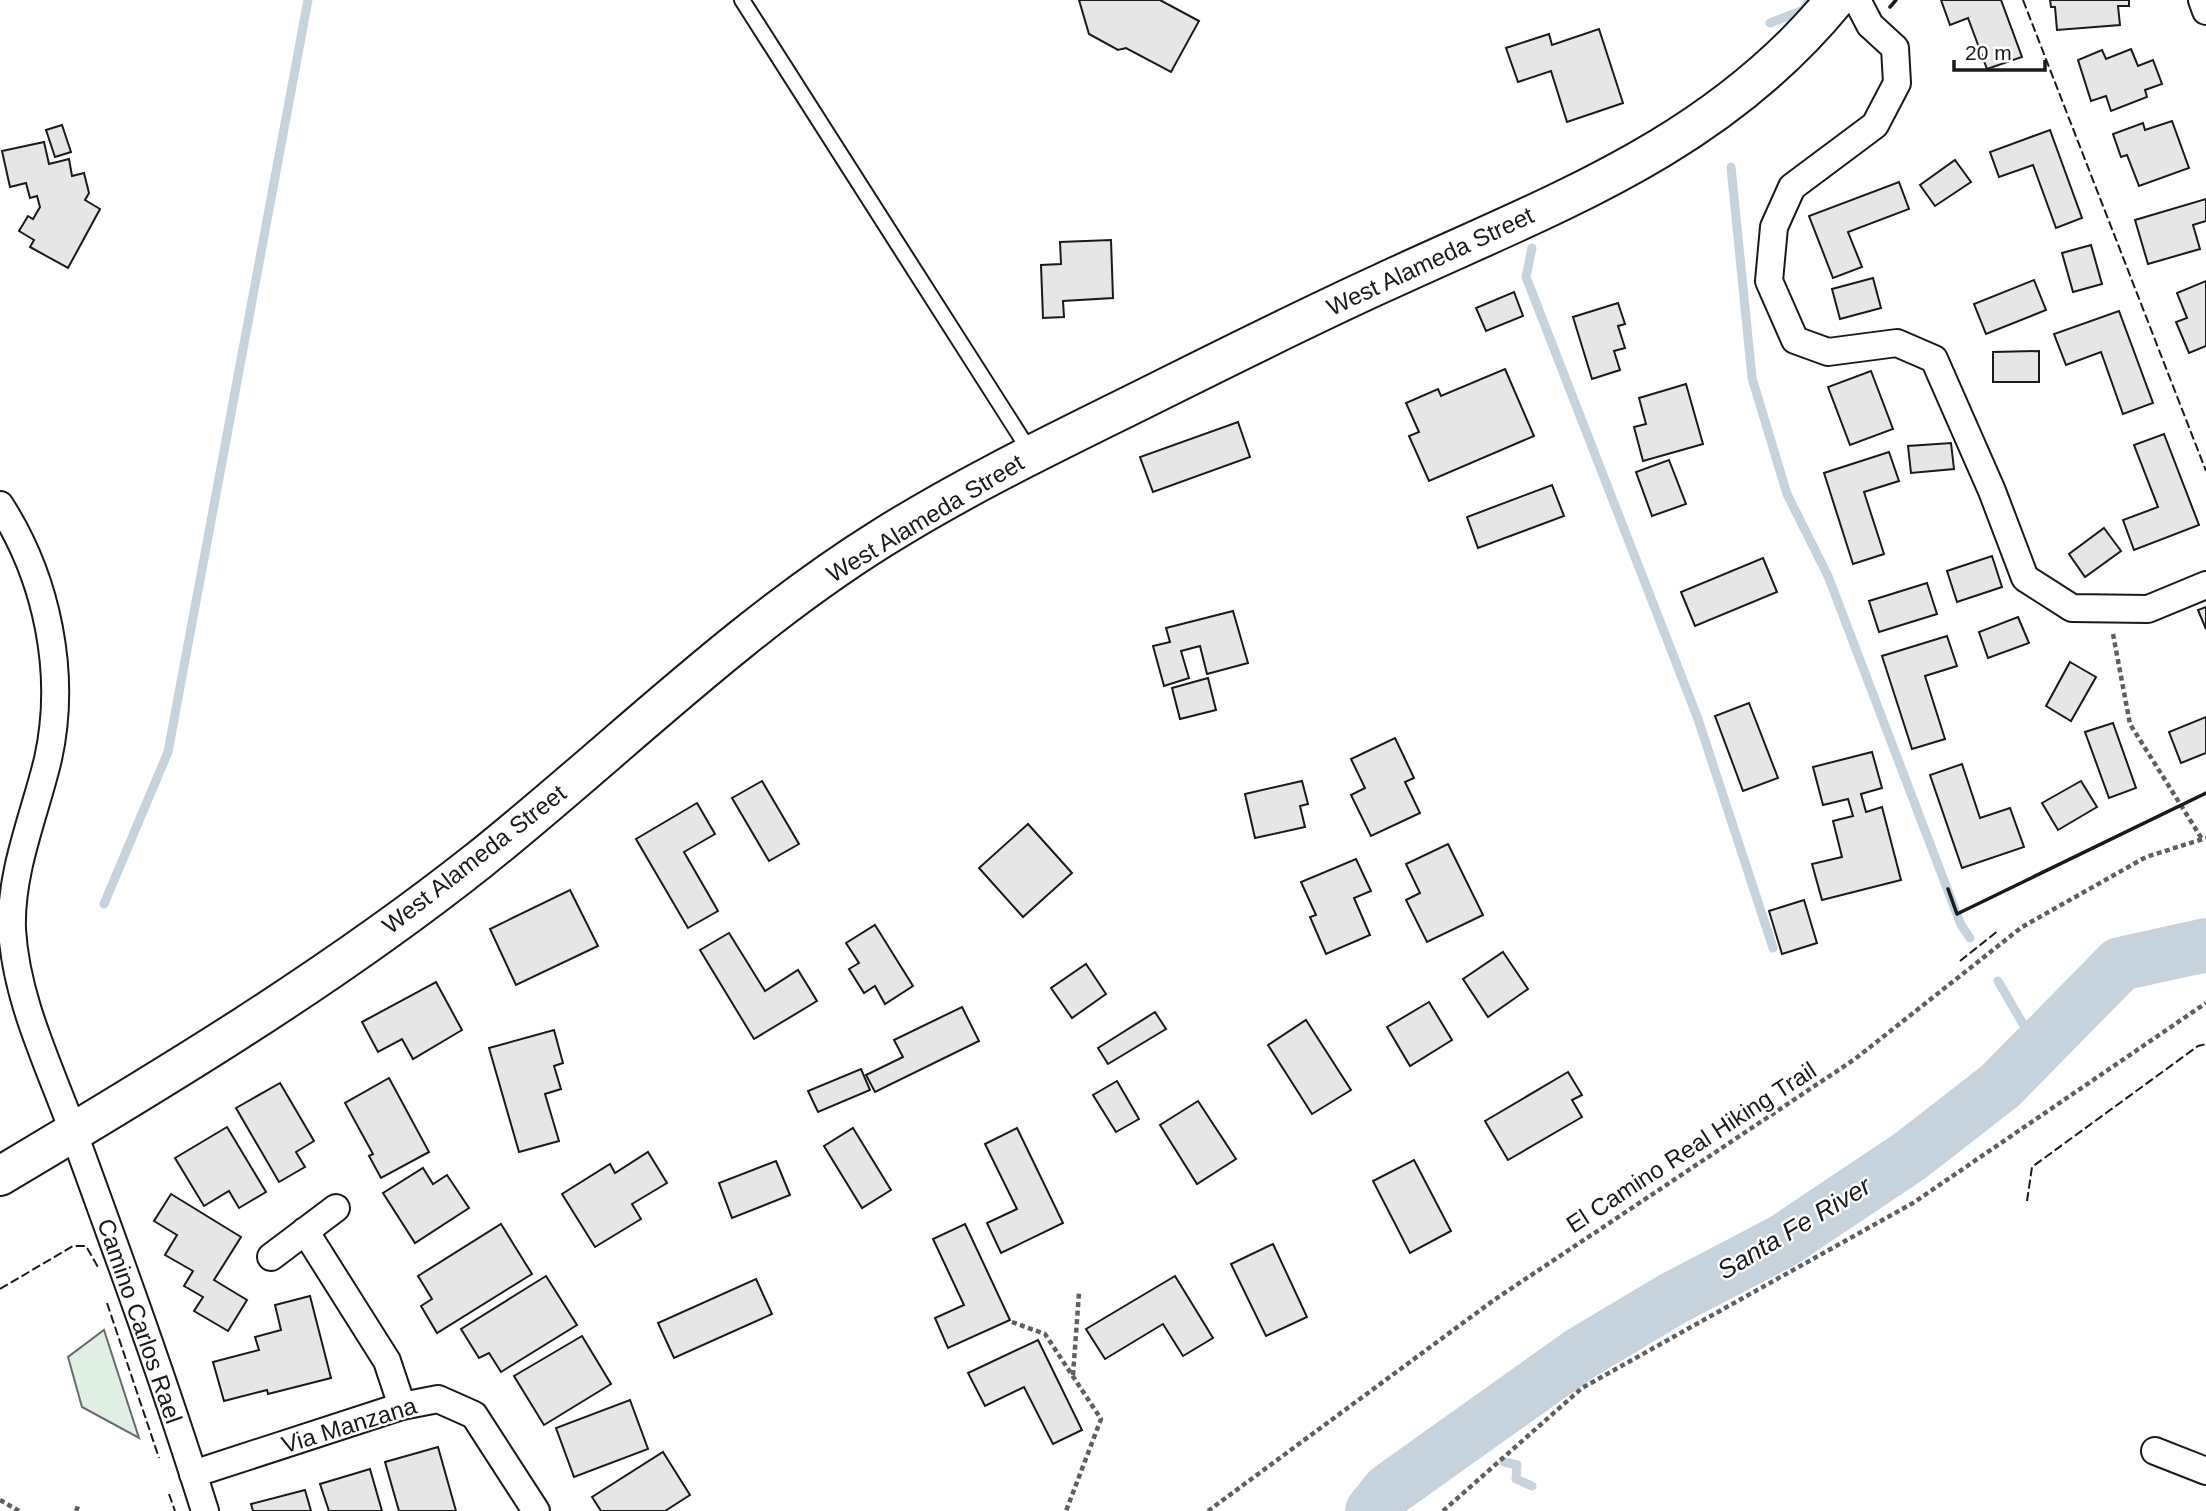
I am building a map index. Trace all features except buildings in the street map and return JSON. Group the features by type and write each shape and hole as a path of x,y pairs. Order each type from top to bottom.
{"street":[{"name":"West Alameda Street","path":"0,1176 315,978 429,898 585,773 736,644 822,578 912,520 1032,454 1276,334 1589,188 1665,149 1744,90 1793,46 1835,0"},
{"path":"1857,0 1870,25 1895,48 1897,83 1875,125 1792,187 1774,227 1769,281 1794,340 1828,352 1897,343 1934,359 1992,491 2025,578 2072,608 2148,609 2206,586"},
{"path":"2202,0 2206,11"},
{"name":"Camino Carlos Rael","path":"0,505 24,548 37,585 49,622 54,666 53,723 48,758 20,858 12,926 16,968 27,1008 74,1131 205,1511"},
{"path":"271,1257 336,1208"},
{"path":"305,1231 387,1361 402,1406"},
{"name":"Via Manzana","path":"194,1474 402,1406 438,1399 474,1415 536,1511"},
{"path":"2155,1451 2206,1471"}],"lane":[{"path":"742,0 1032,454"}],"path":[{"path":"2110,623 2130,724 2204,838"},
{"name":"El Camino Real Hiking Trail","path":"1208,1511 1494,1300 1855,1059 2022,927 2146,857 2204,838"},
{"path":"1443,1511 1582,1388 1913,1203 2206,1003"},
{"path":"1073,1376 1079,1293"},
{"path":"1012,1322 1045,1334 1101,1419 1066,1511"},
{"path":"0,1500 19,1511"},
{"path":"76,1511 79,1504"}],"green space":[{"path":"104,1330 139,1438 82,1407 68,1357"}],"waterway":[{"path":"104,904 168,752 308,0"},
{"path":"1770,23 1804,10 1809,0"},
{"path":"1731,167 1752,378 1787,494 1828,576 1961,925 1970,938"},
{"path":"1532,248 1526,277 1698,719 1773,948"},
{"name":"Santa Fe River","path":"1372,1511 1389,1490 1580,1354 1672,1299 1783,1241 1910,1156 2000,1086 2120,964 2206,945"},
{"path":"1998,981 2037,1048"},
{"path":"1504,1462 1517,1465 1516,1479 1532,1486"}],"fence":[{"path":"2023,0 2206,471"},
{"path":"1960,961 1999,930"},
{"path":"2027,1201 2032,1167 2198,1046 2206,1044"},
{"path":"0,1289 73,1246 86,1246 99,1269"},
{"path":"107,1303 159,1458"},
{"path":"169,1494 175,1511"}],"wall":[{"path":"1890,7 1896,0"},
{"path":"1948,889 1957,914 2206,793"}]}
